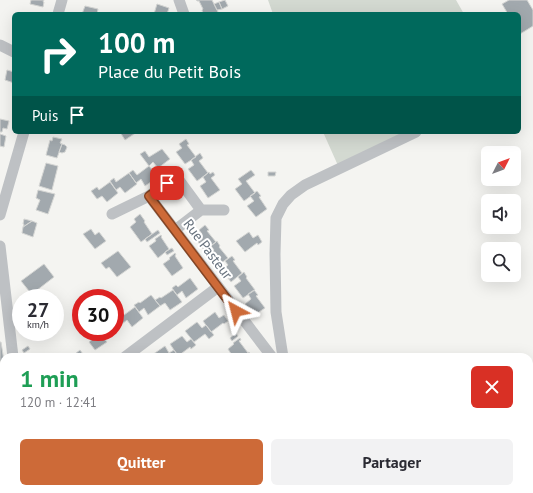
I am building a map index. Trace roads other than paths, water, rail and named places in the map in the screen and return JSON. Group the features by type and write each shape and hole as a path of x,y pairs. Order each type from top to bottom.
{"street":[{"path":"59,12 62,0"},
{"path":"178,0 183,12"},
{"path":"0,45 12,51"},
{"path":"0,215 23,134"},
{"path":"282,353 276,312 275,254 276,218 283,204 291,195 305,185 412,134"},
{"path":"112,214 149,196 176,176 201,210"},
{"name":"Rue Pasteur","path":"149,196 269,353"},
{"path":"175,230 201,210 224,210"},
{"path":"0,246 13,353"},
{"path":"130,353 218,287"}]}
